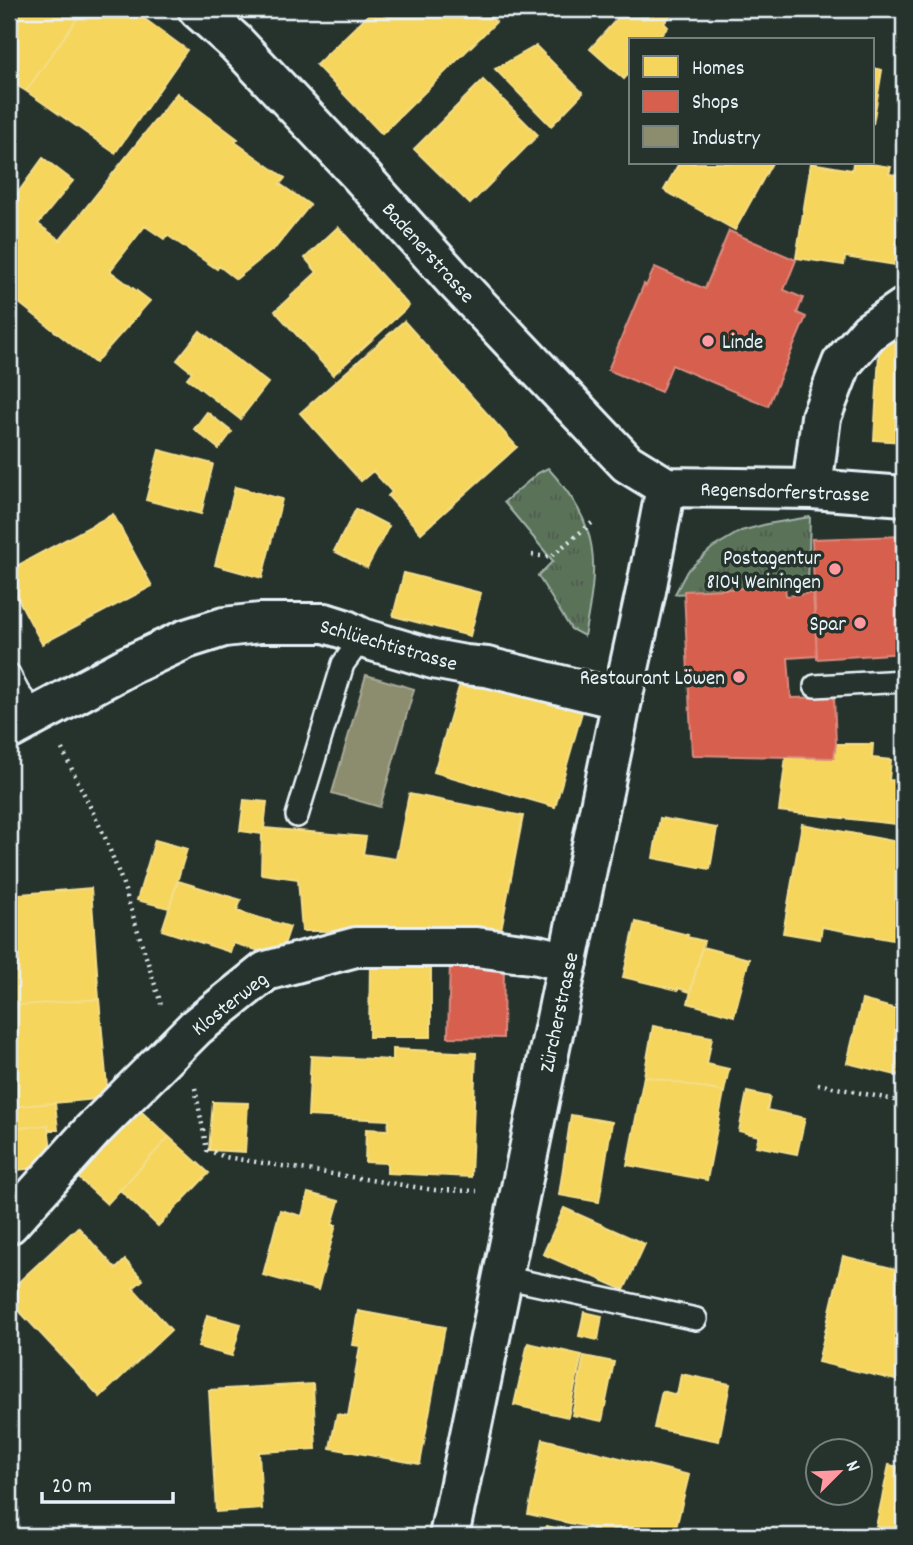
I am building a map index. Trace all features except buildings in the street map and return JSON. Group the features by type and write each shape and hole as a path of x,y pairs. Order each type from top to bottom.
{"street":[{"name":"Badenerstrasse","path":"198,9 244,51 627,463 666,487"},
{"path":"812,489 821,417 842,363 869,332 904,308"},
{"name":"Regensdorferstrasse","path":"666,487 812,489 904,496"},
{"name":"Zürcherstrasse","path":"449,1536 666,487"},
{"name":"Schlüechtistrasse","path":"22,722 186,639 224,628 260,623 325,623 362,638 433,659 487,667 622,700"},
{"name":"Klosterweg","path":"9,1224 93,1130 196,1027 266,971 356,947 476,947 568,962"}],"lane":[{"path":"297,816 343,664 362,638"},
{"path":"9,674 18,692 22,722"},
{"path":"816,686 904,681"},
{"path":"503,1278 696,1319"}],"path":[{"path":"532,555 551,557 593,522"},
{"path":"22,722 60,744 104,835 122,881 175,1048 189,1061 206,1150 226,1157 434,1190 478,1191"},
{"path":"818,1084 904,1102"}],"green space":[{"path":"548,468 578,509 592,546 592,587 584,636 571,629 538,576 553,561 504,502 538,473"},
{"path":"810,517 808,586 675,594 687,571 712,548 741,531"}],"place":[{"name":"Linde","path":"708,341"},
{"name":"Postagentur 8104 Weiningen","path":"835,569"},
{"name":"Spar","path":"860,623"},
{"name":"Restaurant Löwen","path":"739,677"}]}
